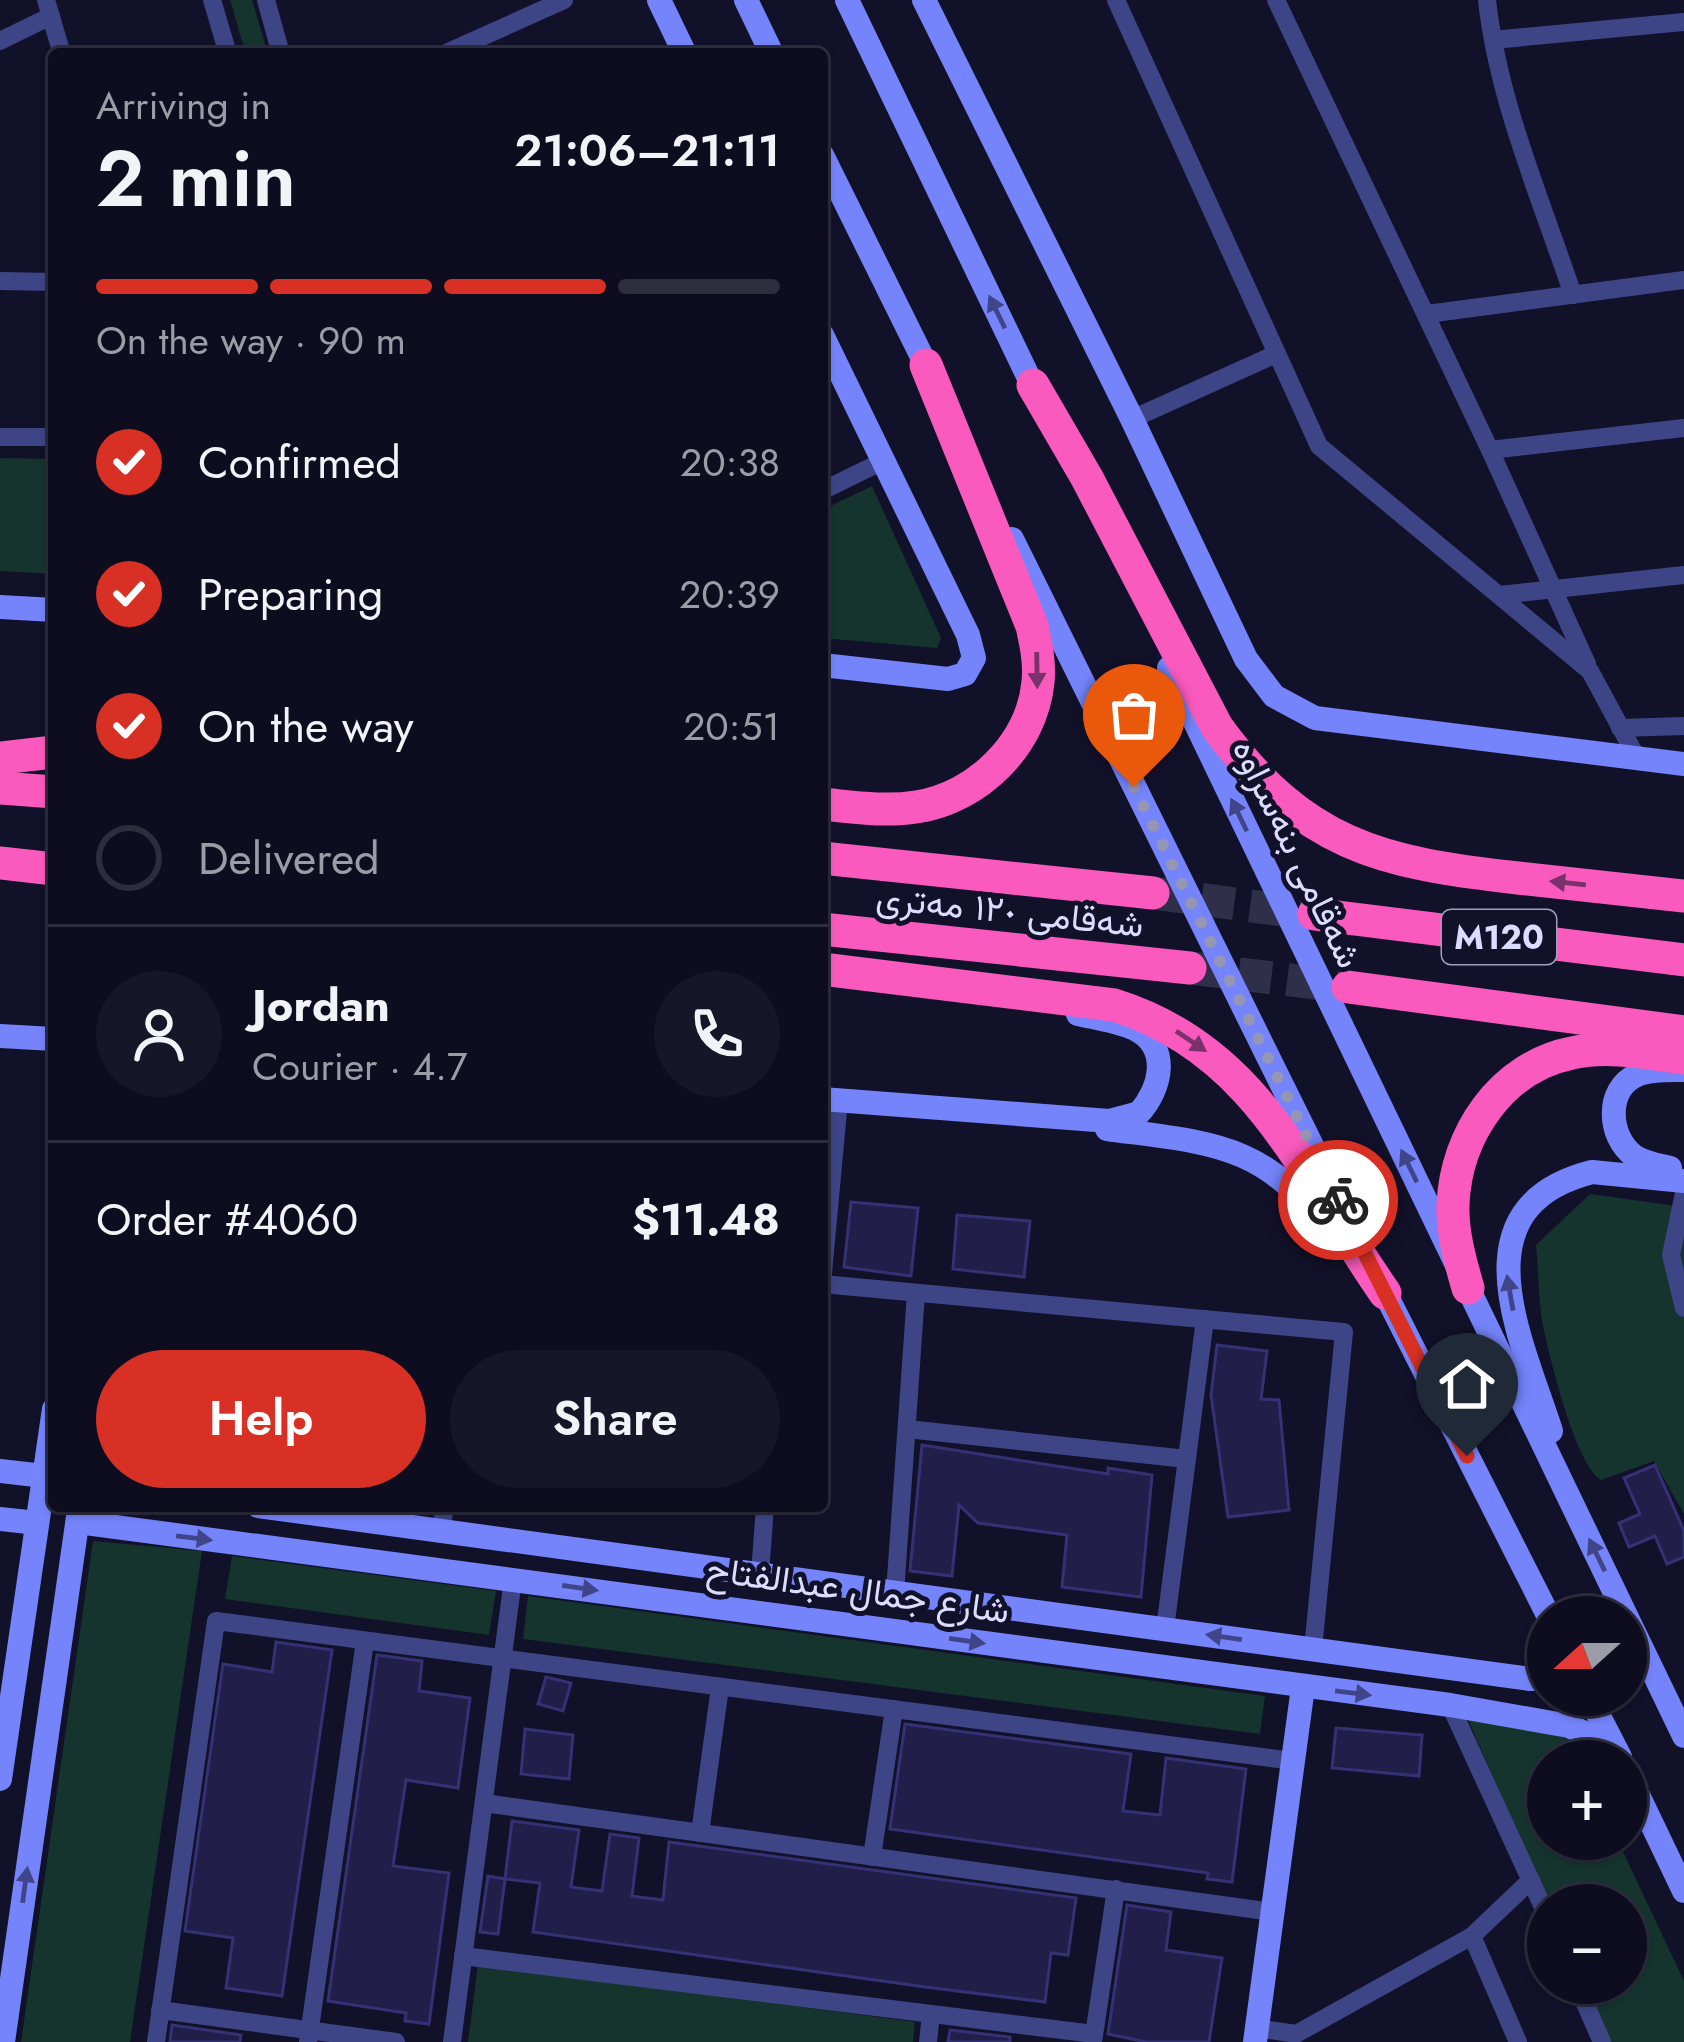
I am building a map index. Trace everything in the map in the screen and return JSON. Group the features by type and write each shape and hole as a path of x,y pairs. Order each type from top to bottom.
{"highway":[{"path":"828,804 897,809 964,791 984,778 1011,749 1037,692 1038,656 1032,626 926,364"},
{"path":"1033,385 1217,727 1239,757 1290,807 1352,844 1410,864 1684,896"},
{"path":"0,758 48,753"},
{"path":"0,788 48,792"},
{"name":"شەقامی ١٢٠ مەتری","path":"828,859 1153,893"},
{"path":"0,861 48,865"},
{"name":"M120","path":"1314,914 1684,960"},
{"name":"شەقامی ١٢٠ مەتری","path":"828,930 1190,968"},
{"path":"828,970 1114,1005 1183,1034 1229,1069 1259,1101 1385,1294"},
{"name":"M120","path":"1348,987 1684,1032"},
{"path":"1468,1288 1454,1224 1457,1174 1469,1134 1497,1095 1526,1072 1568,1053 1628,1051 1684,1058"}],"main road":[{"path":"658,0 682,48"},
{"path":"746,0 769,48"},
{"name":"شەقامی بنەسراوە","path":"847,0 1684,1736"},
{"path":"924,0 1246,659 1274,696 1315,718 1684,764"},
{"path":"828,167 1538,1596"},
{"path":"828,347 968,635 973,663 965,674 948,679 828,666"},
{"path":"0,607 48,610"},
{"path":"831,1100 1109,1121 1139,1113 1156,1090 1160,1073 1155,1051 1143,1034 1119,1024 917,980"},
{"path":"0,1036 48,1040"},
{"path":"1684,1070 1639,1073 1628,1080 1620,1090 1613,1120 1634,1156 1684,1176"},
{"path":"998,1113 1200,1142 1231,1149 1272,1171 1317,1216 1429,1383"},
{"path":"1563,1486 1510,1296 1508,1256 1516,1226 1538,1197 1578,1175 1684,1176"},
{"path":"0,1779 48,1449"},
{"path":"0,1471 44,1476"},
{"name":"شارع جمال عبدالفتاح","path":"351,1512 443,1518 835,1585 1527,1676"},
{"path":"3,2042 79,1514"},
{"name":"شارع جمال عبدالفتاح","path":"79,1514 513,1579 1450,1705 1548,1722 1594,1740"},
{"path":"0,1519 37,1523"},
{"path":"831,1622 835,1585"},
{"path":"1256,2035 1304,1687"},
{"path":"1548,1722 1552,1716"},
{"path":"1647,1814 1684,1891"}],"street":[{"path":"212,0 225,48"},
{"path":"266,0 279,48"},
{"path":"457,48 564,0"},
{"path":"1116,0 1319,446 1590,671"},
{"path":"1276,0 1427,314 1590,671 1637,758"},
{"path":"1486,0 1511,112 1574,295"},
{"path":"0,41 49,8 60,48"},
{"path":"1492,40 1684,22"},
{"path":"1427,314 1684,280"},
{"path":"0,281 48,281"},
{"path":"1132,419 1276,354"},
{"path":"1490,450 1684,428"},
{"path":"0,436 48,437"},
{"path":"828,488 883,461"},
{"path":"1500,595 1684,575"},
{"path":"1620,728 1684,726"},
{"path":"828,1161 831,1100"},
{"path":"1684,1193 1671,1255 1684,1308"},
{"path":"828,1285 1344,1332 1313,1649"},
{"path":"896,1593 916,1293"},
{"path":"1165,1630 1204,1319"},
{"path":"907,1430 1187,1460"},
{"path":"760,1574 765,1512"},
{"path":"452,2042 513,1579"},
{"path":"156,2042 216,1622 1293,1761"},
{"path":"309,2036 365,1641"},
{"path":"700,1833 720,1687"},
{"path":"1450,1705 1534,1884"},
{"path":"872,1857 894,1709"},
{"path":"484,1803 1273,1912"},
{"path":"1256,2035 1300,2038 1472,1936 1532,1880"},
{"path":"463,1956 1094,2038 1116,1889"},
{"path":"1472,1936 1518,2042"},
{"path":"1585,2004 1602,2042"},
{"path":"160,2010 309,2036 396,2042"},
{"path":"928,2042 931,2014"}],"green space":[{"path":"230,0 252,0 266,48 244,48"},
{"path":"0,458 48,459 48,574 0,571"},
{"path":"872,486 941,638 937,648 828,639 828,507"},
{"path":"1590,1194 1684,1207 1684,1514 1654,1461 1601,1480 1592,1471 1559,1388 1542,1320 1536,1245"},
{"path":"93,1541 202,1551 130,2042 21,2042"},
{"path":"232,1556 496,1591 489,1635 225,1599"},
{"path":"528,1596 1265,1696 1260,1734 523,1639"},
{"path":"1466,1715 1571,1740 1527,1740 1527,1855"},
{"path":"1529,1860 1627,1860 1638,1884 1540,1884"},
{"path":"1647,1903 1684,1981 1684,2042 1609,2042 1592,2004 1647,2004"},
{"path":"478,1964 915,2022 913,2042 468,2042"}],"building":[{"path":"851,1202 918,1208 911,1276 844,1267"},
{"path":"957,1215 1030,1221 1024,1277 953,1269"},
{"path":"1217,1345 1267,1351 1261,1399 1279,1400 1289,1510 1228,1517 1211,1395"},
{"path":"922,1445 1108,1474 1108,1468 1152,1475 1141,1597 1062,1587 1067,1535 978,1523 959,1505 952,1576 910,1571"},
{"path":"1655,1465 1684,1531 1684,1557 1667,1564 1655,1536 1629,1547 1619,1523 1640,1514 1624,1478"},
{"path":"276,1642 332,1650 282,1996 226,1988 233,1938 185,1931 223,1664 272,1672"},
{"path":"377,1655 422,1661 419,1691 470,1698 458,1788 406,1780 393,1866 449,1873 429,2024 405,2021 406,2013 328,2001"},
{"path":"546,1677 571,1683 563,1711 538,1704"},
{"path":"905,1724 1131,1754 1123,1811 1160,1815 1166,1758 1246,1769 1232,1882 1207,1879 1208,1873 890,1829"},
{"path":"1336,1728 1422,1735 1419,1776 1332,1768"},
{"path":"525,1729 573,1735 569,1779 521,1774"},
{"path":"512,1821 579,1830 571,1887 602,1891 610,1834 639,1838 632,1896 663,1900 669,1842 1076,1898 1068,1955 1051,1953 1045,2002 533,1932 540,1883 505,1879"},
{"path":"488,1876 505,1879 498,1934 480,1932"},
{"path":"1127,1905 1171,1912 1166,1950 1222,1958 1209,2042 1146,2042 1108,2034"},
{"path":"172,2025 241,2035 240,2042 170,2042"},
{"path":"950,2030 1010,2037 1010,2042 948,2042"}],"tunnel":[{"path":"1153,893 1312,914"},
{"path":"1190,968 1348,987"}],"way so far":[{"path":"1134,787 1338,1200"}],"route":[{"path":"1338,1200 1467,1456"}]}
